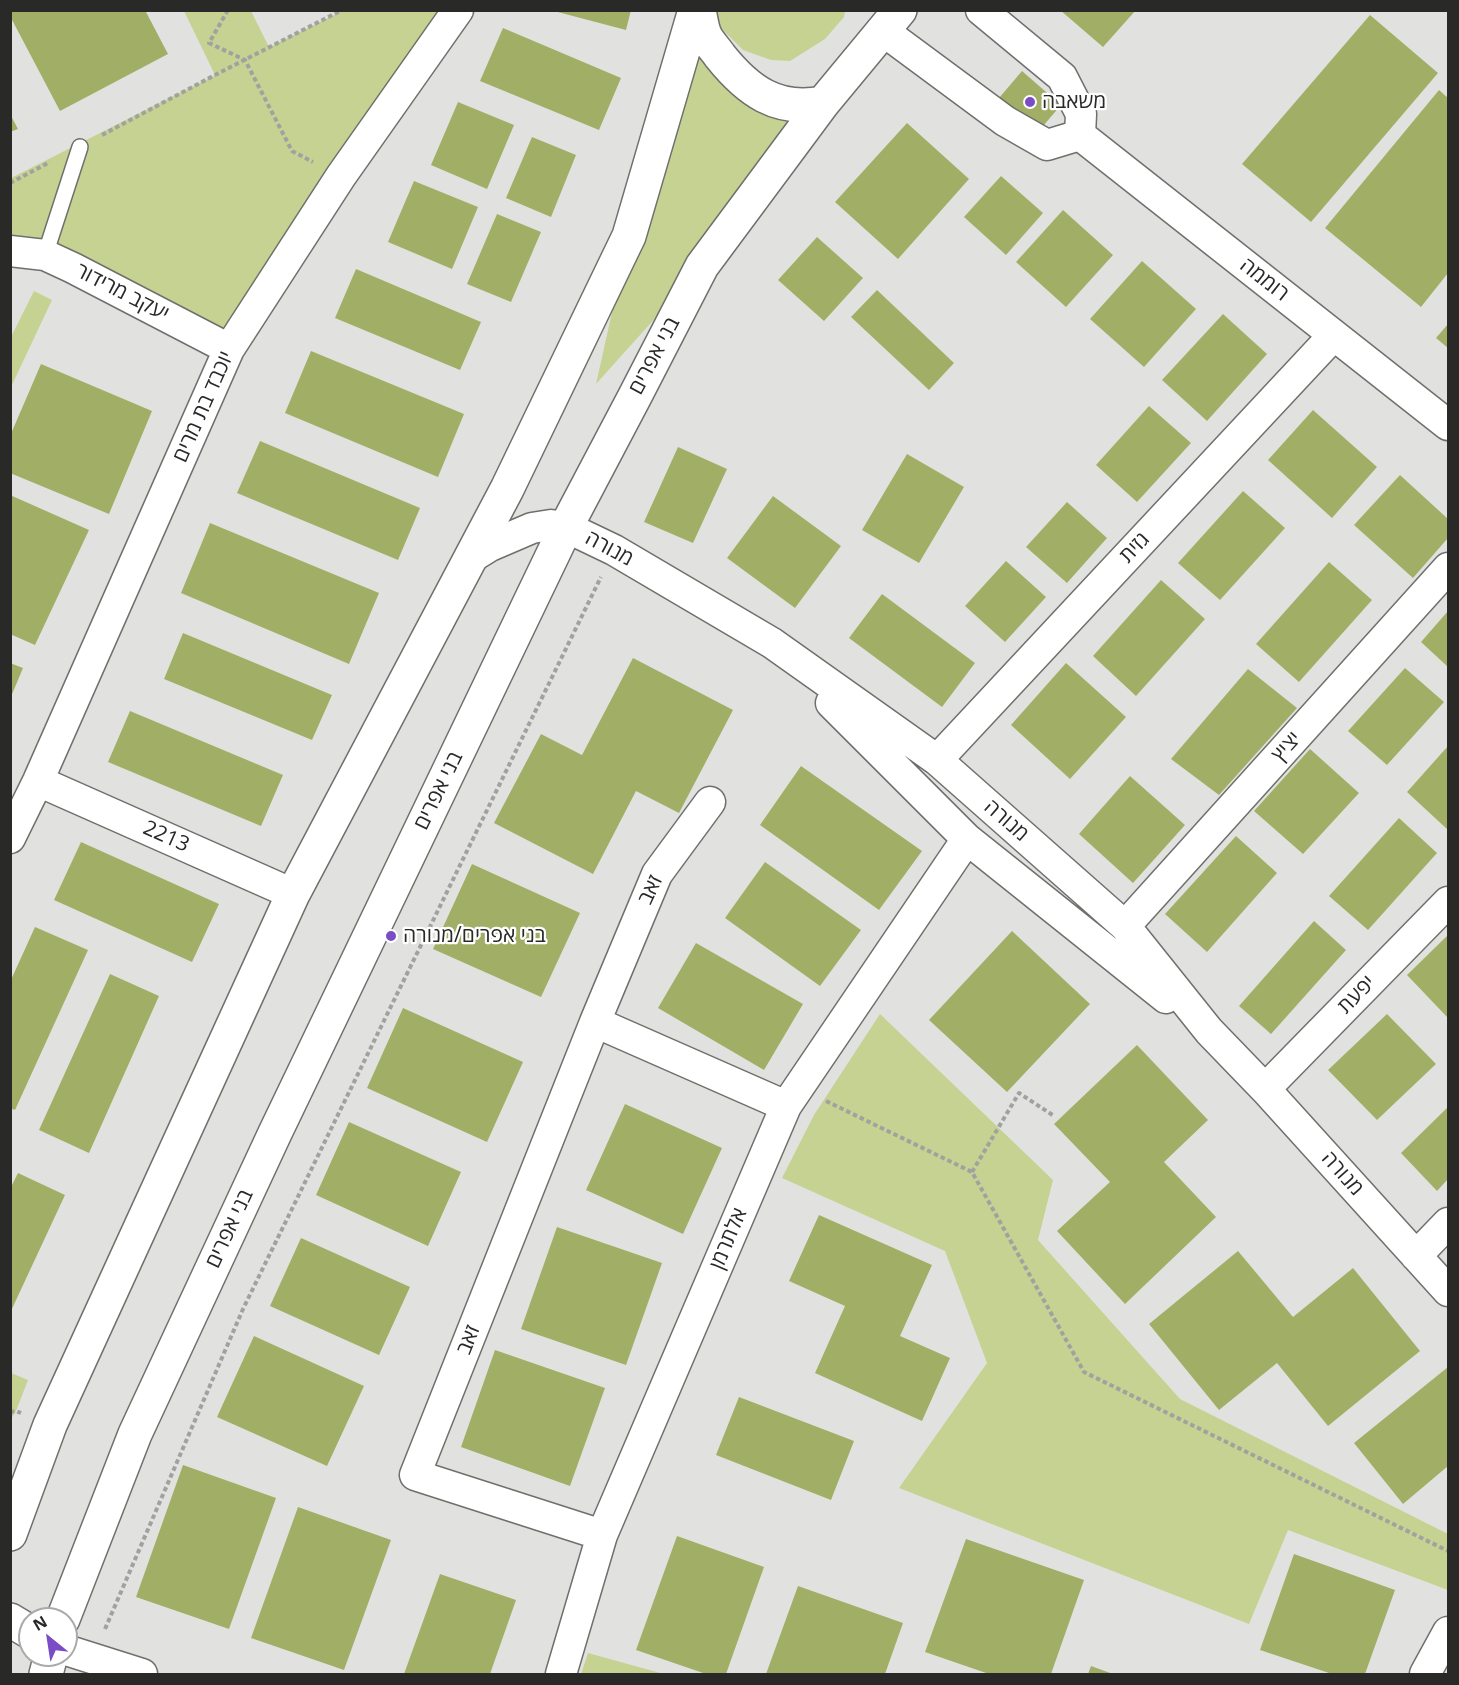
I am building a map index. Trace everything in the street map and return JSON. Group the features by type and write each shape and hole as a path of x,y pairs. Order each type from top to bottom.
{"main road":[{"path":"697,10 705,36 735,75 756,92 778,101 807,106 823,103"},
{"path":"10,1534 50,1425 293,894 507,489 629,236 697,10"},
{"name":"בני אפרים","path":"68,1607 140,1423 275,1133 566,527 702,266 886,17"}],"street":[{"name":"יוכבד בת מרים","path":"10,838 38,781 229,349 341,176 458,10"},
{"path":"886,17 1005,121 1047,146 1080,135 1081,114 1062,78 981,10"},
{"name":"רוממה","path":"1080,135 1449,425"},
{"name":"יעקב מרידור","path":"10,251 45,255 73,267 229,349"},
{"name":"גזית","path":"937,760 1333,336"},
{"name":"מנורה","path":"469,559 489,546 532,528 550,525 566,527 614,550 772,644 937,760 1125,926 1209,1031 1265,1089 1449,1291"},
{"name":"יציץ","path":"1125,926 1449,568"},
{"name":"מנורה","path":"772,644 967,839 1209,1031"},
{"name":"2213","path":"38,781 293,894"},
{"name":"זאב","path":"602,1535 415,1475 595,1022 657,874 710,802"},
{"name":"אלתרמן","path":"561,1674 602,1535 792,1097 967,839"},
{"name":"יפעת","path":"1265,1089 1449,902"},
{"path":"595,1022 792,1097"},
{"path":"1416,1256 1449,1223"},
{"path":"1425,1674 1449,1632"},
{"path":"79,1654 142,1674"}],"lane":[{"path":"45,255 80,147"}],"path":[{"path":"228,10 209,43 245,60 292,151 341,176"},
{"path":"10,183 342,10"},
{"path":"79,1654 243,1309 614,550"},
{"path":"972,1172 1019,1093 1054,1116"},
{"path":"792,1097 972,1172 1084,1372 1449,1551"}],"green space":[{"path":"184,11 251,11 269,47 342,11 458,11 229,349 11,248 11,178 215,75"},
{"path":"713,11 845,11 844,17 825,39 790,61 771,60 743,50 720,27"},
{"path":"706,36 806,106 702,266 596,384 629,236"},
{"path":"34,291 52,300 11,387 11,337"},
{"path":"880,1014 1053,1180 1038,1240 1180,1399 1448,1534 1448,1590 1288,1530 1249,1624 899,1488 987,1363 945,1251 782,1178 814,1115"},
{"path":"11,1373 28,1380 11,1419"},
{"path":"588,1653 664,1674 581,1674"}],"building":[{"path":"10,10 145,10 168,54 60,111 10,16"},
{"path":"550,10 631,10 626,30"},
{"path":"1060,10 1136,10 1103,47"},
{"path":"1370,15 1438,73 1311,222 1242,164"},
{"path":"503,28 621,78 599,130 480,81"},
{"name":"משאבה","path":"1022,71 1061,105 1038,132 999,98"},
{"path":"1439,90 1448,98 1448,273 1421,307 1325,228"},
{"path":"458,102 514,125 487,189 431,165"},
{"path":"10,114 18,129 10,132"},
{"path":"907,123 969,179 898,259 835,202"},
{"path":"532,137 576,155 551,217 506,198"},
{"path":"1001,176 1043,213 1006,255 964,217"},
{"path":"414,181 478,207 452,269 388,242"},
{"path":"1063,210 1113,255 1066,307 1016,262"},
{"path":"497,214 541,232 511,302 467,284"},
{"path":"817,237 863,278 824,321 778,280"},
{"path":"1142,261 1196,309 1144,367 1090,319"},
{"path":"356,269 481,322 460,370 335,318"},
{"path":"877,290 954,363 929,390 851,317"},
{"path":"1223,314 1267,354 1207,421 1162,380"},
{"path":"1448,324 1448,348 1436,338"},
{"path":"311,351 464,414 438,477 285,413"},
{"path":"41,364 152,411 109,514 10,473 10,436"},
{"path":"1149,406 1191,443 1137,502 1096,465"},
{"path":"1313,410 1377,467 1332,518 1268,460"},
{"path":"260,441 420,508 398,560 237,493"},
{"path":"678,447 727,469 693,543 644,522"},
{"path":"907,454 964,487 919,563 862,530"},
{"path":"1400,475 1448,519 1448,538 1413,578 1354,525"},
{"path":"1243,491 1285,528 1220,600 1178,563"},
{"path":"10,495 89,530 35,645 10,634"},
{"path":"773,496 841,546 795,608 727,558"},
{"path":"1067,502 1107,538 1067,583 1026,547"},
{"path":"210,523 379,593 349,664 181,593"},
{"path":"1006,561 1046,597 1005,642 965,606"},
{"path":"1329,562 1372,600 1299,682 1256,644"},
{"path":"1161,580 1205,619 1136,696 1093,656"},
{"path":"882,594 975,663 942,707 849,638"},
{"path":"1448,611 1448,667 1421,642"},
{"path":"183,633 332,695 312,740 164,679"},
{"path":"633,658 733,710 679,813 636,791 593,874 494,823 541,734 582,755"},
{"path":"10,663 23,668 10,699"},
{"path":"1066,663 1126,717 1070,779 1011,725"},
{"path":"1405,668 1444,702 1387,765 1348,731"},
{"path":"1248,669 1297,708 1219,795 1171,759"},
{"path":"130,711 283,775 261,826 108,762"},
{"path":"1448,746 1448,830 1407,792"},
{"path":"1310,749 1359,793 1303,854 1254,811"},
{"path":"801,766 922,851 879,910 760,825"},
{"path":"1130,776 1185,825 1133,883 1079,834"},
{"path":"1399,818 1437,853 1368,930 1329,896"},
{"path":"1236,836 1277,873 1207,952 1165,914"},
{"path":"81,842 219,904 192,962 54,900"},
{"path":"765,862 861,930 820,986 725,918"},
{"path":"472,864 580,913 541,997 433,949"},
{"path":"1314,921 1346,950 1271,1034 1239,1006"},
{"path":"35,927 88,950 15,1110 10,1108 10,982"},
{"path":"1012,931 1090,1004 1007,1092 929,1020"},
{"path":"1448,935 1448,1018 1407,975"},
{"path":"696,943 803,1004 764,1070 658,1008"},
{"path":"110,974 159,996 89,1153 39,1130"},
{"path":"403,1008 523,1062 487,1142 367,1088"},
{"path":"1387,1014 1436,1064 1377,1120 1328,1070"},
{"path":"1137,1045 1208,1120 1164,1162 1216,1217 1125,1304 1057,1231 1110,1182 1054,1124"},
{"path":"625,1104 722,1148 683,1234 586,1190"},
{"path":"1448,1107 1448,1179 1437,1191 1401,1153"},
{"path":"349,1122 461,1172 428,1246 316,1195"},
{"path":"18,1173 65,1195 10,1313 10,1189"},
{"path":"819,1215 932,1265 900,1336 950,1358 922,1421 815,1373 845,1306 789,1281"},
{"path":"557,1227 662,1263 626,1365 521,1329"},
{"path":"301,1238 410,1287 379,1355 270,1306"},
{"path":"1238,1251 1293,1317 1353,1268 1420,1351 1328,1426 1277,1363 1219,1410 1149,1324"},
{"path":"254,1336 364,1386 327,1466 217,1417"},
{"path":"495,1350 605,1388 570,1486 461,1447"},
{"path":"1448,1367 1448,1466 1403,1504 1354,1443"},
{"path":"739,1397 854,1441 831,1500 716,1455"},
{"path":"183,1465 276,1498 229,1629 136,1597"},
{"path":"298,1507 391,1540 344,1670 251,1638"},
{"path":"677,1536 764,1567 726,1674 706,1674 636,1650"},
{"path":"966,1539 1084,1580 1051,1674 989,1674 925,1652"},
{"path":"1294,1554 1395,1590 1365,1674 1332,1674 1260,1650"},
{"path":"440,1574 516,1600 490,1674 404,1674"},
{"path":"798,1586 903,1623 885,1674 766,1674"},
{"path":"1091,1666 1113,1674 1088,1674"}],"place":[{"name":"משאבה","path":"1030,102"},
{"name":"בני אפרים/מנורה","path":"391,936"}]}
